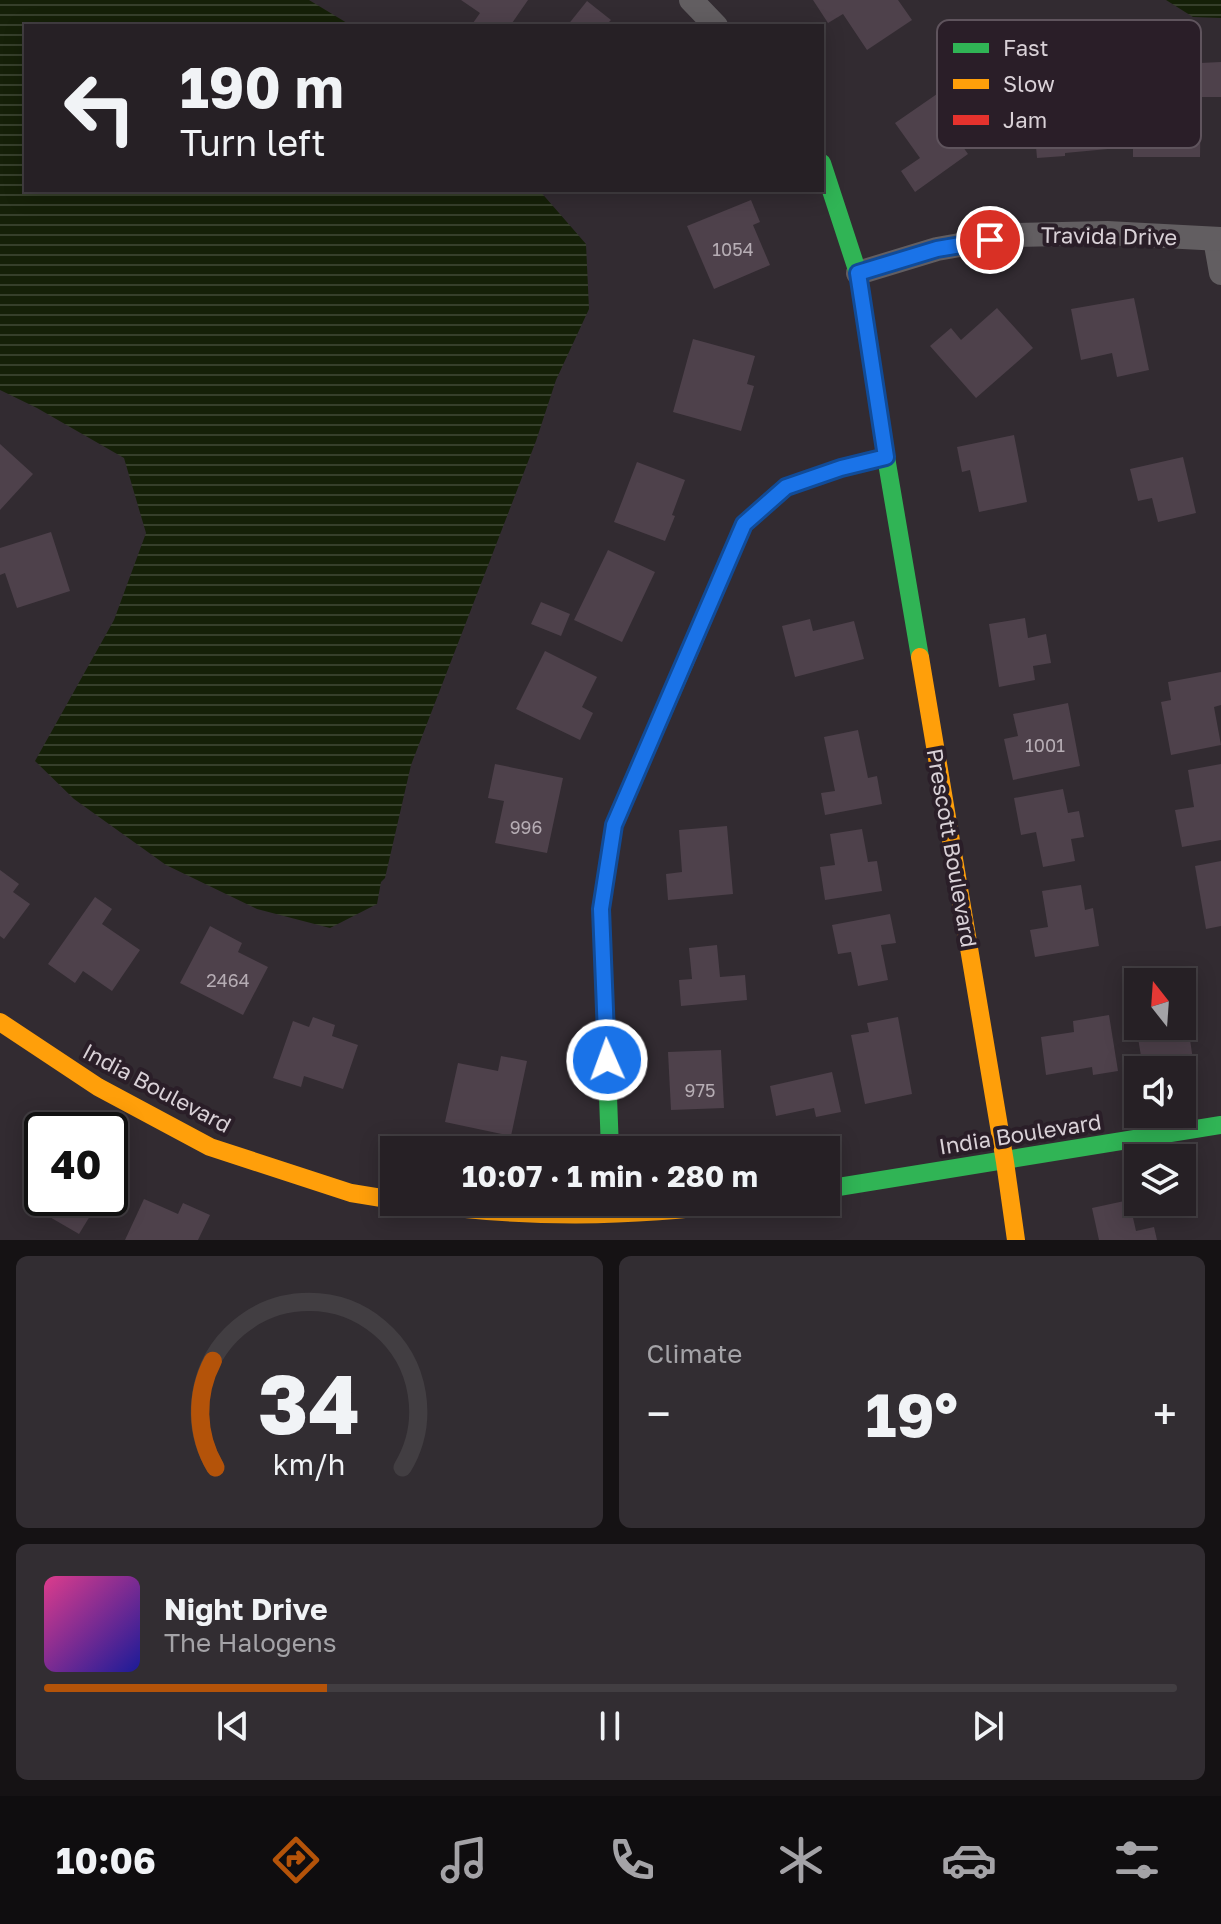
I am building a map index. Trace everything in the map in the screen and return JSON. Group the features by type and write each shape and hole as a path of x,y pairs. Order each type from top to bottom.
{"street":[{"path":"691,0 714,24"},
{"path":"824,169 858,273"},
{"name":"Travida Drive","path":"858,273 937,249 1016,235 1107,233 1218,239"},
{"path":"1218,239 1221,273"},
{"name":"Prescott Boulevard","path":"858,273 1016,1240"},
{"path":"609,1136 601,909 614,825 744,524 786,487 886,457"},
{"name":"India Boulevard","path":"0,1022 98,1087 210,1147 351,1193 380,1198"},
{"name":"India Boulevard","path":"840,1187 1221,1125"}],"shaded area":[{"path":"0,0 309,0 349,24 24,24 24,192 541,192 586,244 589,309 556,380 536,441 411,765 377,904 330,928 257,909 166,865 74,799 35,761 114,620 146,533 124,458 0,390"},
{"path":"1166,0 1221,0 1221,18 1193,17"}],"building":[{"path":"461,0 528,0 511,24 475,24 480,13"},
{"path":"813,0 898,0 912,20 867,50 843,14 828,23"},
{"path":"587,1 611,20 607,24 569,24"},
{"path":"1221,62 1221,97 1201,97 1201,63"},
{"path":"937,94 937,148 964,148 968,154 915,192 901,171 920,158 895,123"},
{"path":"1036,148 1108,148 1065,153 1065,156 1037,158"},
{"path":"1133,148 1200,148 1200,157 1133,157"},
{"path":"751,200 760,222 753,225 770,265 714,289 687,226"},
{"path":"1134,298 1149,370 1117,377 1112,353 1081,360 1071,309"},
{"path":"997,308 1033,348 976,398 930,346 951,328 961,340"},
{"path":"693,339 755,356 747,384 754,386 741,431 673,412"},
{"path":"1014,435 1027,502 979,512 970,470 962,472 957,447"},
{"path":"0,444 33,474 0,510"},
{"path":"1183,457 1196,513 1158,522 1152,498 1138,501 1130,469"},
{"path":"637,462 685,480 665,541 614,522"},
{"path":"51,532 70,591 17,608 5,573 0,575 0,548"},
{"path":"608,550 655,572 622,642 574,620"},
{"path":"541,602 570,614 561,636 531,624"},
{"path":"1025,618 1028,638 1046,634 1051,663 1033,666 1035,680 999,687 989,624"},
{"path":"810,619 813,631 854,621 864,659 795,677 782,626"},
{"path":"545,651 597,677 582,707 593,713 580,740 516,709"},
{"path":"1221,672 1221,705 1214,707 1221,745 1171,755 1161,702 1171,700 1168,682"},
{"path":"1068,703 1080,766 1013,780 1004,739 1018,736 1013,714"},
{"path":"858,730 868,778 877,776 882,804 825,815 821,793 835,791 824,737"},
{"path":"495,764 563,778 547,853 495,843 504,801 488,798"},
{"path":"1221,764 1221,840 1182,847 1175,810 1194,807 1188,770"},
{"path":"1063,789 1068,813 1079,811 1084,837 1071,839 1075,861 1043,867 1036,832 1021,835 1014,798"},
{"path":"727,826 733,894 668,900 666,874 682,872 679,830"},
{"path":"862,829 868,862 877,861 882,891 825,900 820,867 835,865 830,834"},
{"path":"1221,861 1221,926 1206,929 1195,866"},
{"path":"0,870 19,884 13,892 30,904 4,939 0,936"},
{"path":"1081,885 1085,910 1093,908 1099,946 1035,957 1030,930 1048,927 1042,891"},
{"path":"95,897 112,909 102,924 140,950 112,991 83,971 75,983 48,964"},
{"path":"890,914 896,943 881,945 888,980 858,986 851,952 838,954 832,925"},
{"path":"210,926 242,943 238,952 268,967 243,1015 180,983"},
{"path":"717,945 720,977 745,975 747,1000 681,1006 679,980 692,979 689,948"},
{"path":"1109,1015 1118,1071 1093,1075 1092,1067 1046,1075 1041,1037 1074,1032 1073,1021"},
{"path":"313,1017 335,1025 332,1036 358,1045 343,1089 304,1076 301,1087 273,1078 293,1021 309,1027"},
{"path":"898,1017 912,1094 865,1104 851,1035 869,1032 867,1023"},
{"path":"1138,1040 1190,1040 1192,1056 1141,1056"},
{"path":"721,1050 724,1108 671,1110 668,1052"},
{"path":"501,1056 527,1061 511,1136 445,1122 458,1063 498,1071"},
{"path":"832,1072 841,1112 816,1117 814,1108 776,1116 770,1086"},
{"path":"144,1199 178,1214 183,1203 210,1215 198,1240 125,1240"},
{"path":"1124,1201 1124,1216 1133,1216 1136,1231 1154,1227 1157,1240 1099,1240 1092,1208"},
{"path":"48,1216 90,1216 79,1234"}],"traffic: fast":[{"path":"824,169 858,273 920,657"},
{"path":"609,1136 601,909 614,825 685,662"},
{"path":"840,1187 1221,1125"}],"traffic: slow":[{"path":"920,657 1016,1240"},
{"path":"0,1022 98,1087 210,1147 351,1193 380,1198"}],"traffic: jam":[{"path":"685,662 744,524 786,487 886,457"}],"route":[{"path":"607,1060 601,909 614,825 744,524 786,487 886,457 858,273 937,249 990,240"}]}
